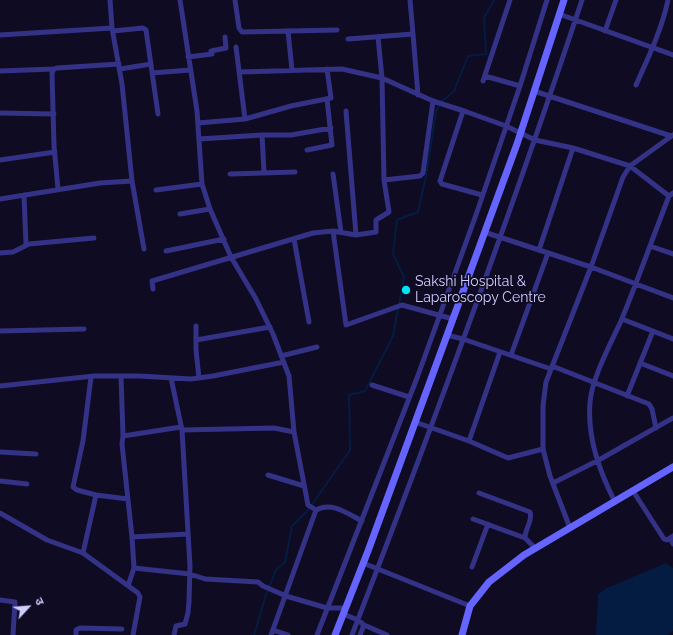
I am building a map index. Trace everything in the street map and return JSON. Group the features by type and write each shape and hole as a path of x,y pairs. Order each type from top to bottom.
{"main road":[{"path":"335,635 363,563 521,132 564,0"},
{"path":"462,635 470,606 489,582 535,548 673,468"}],"street":[{"path":"110,0 112,29 122,84 132,181 144,249"},
{"path":"180,0 198,123 202,184 210,208 231,258 256,299 270,327 289,376 294,432 308,505 315,509 332,506 362,521"},
{"path":"235,0 239,28 242,32 337,30"},
{"path":"410,0 418,95"},
{"path":"510,0 484,78 520,86"},
{"path":"317,635 362,521 439,315 520,86 547,0"},
{"path":"352,635 431,427 500,238 582,0"},
{"path":"605,31 616,0"},
{"path":"636,86 652,48 666,10 668,0"},
{"path":"559,14 673,55"},
{"path":"0,35 145,28 158,114"},
{"path":"288,31 292,70"},
{"path":"348,39 413,34"},
{"path":"188,57 212,54 212,51 226,48 225,37"},
{"path":"153,289 152,282 313,233 333,230 356,235 376,232 376,220 389,212 384,180 382,78 378,37"},
{"path":"236,47 245,118"},
{"path":"0,71 119,67 151,64"},
{"path":"54,69 52,73 58,189"},
{"path":"198,123 245,118 331,98 327,69"},
{"path":"240,72 342,69 382,78 418,95 506,126 535,140 573,148 630,166 671,194 622,319 594,383 590,400 589,411 591,438 597,461 615,502"},
{"path":"152,73 190,70"},
{"path":"534,91 672,136"},
{"path":"307,150 332,145 327,99"},
{"path":"384,180 420,176 423,173 433,101"},
{"path":"346,111 356,235"},
{"path":"463,111 440,181 442,184 482,195"},
{"path":"0,113 54,114"},
{"path":"199,139 262,135 292,135 331,128"},
{"path":"262,135 264,172"},
{"path":"570,528 553,483 543,449 542,406 546,382 591,267 623,177 630,166 672,136"},
{"path":"540,250 573,148"},
{"path":"0,160 55,152"},
{"path":"230,174 295,172"},
{"path":"333,174 341,232"},
{"path":"0,199 100,183 132,181"},
{"path":"156,190 202,184"},
{"path":"24,195 26,245"},
{"path":"180,214 210,208"},
{"path":"333,230 346,325 402,305 453,319"},
{"path":"484,232 591,267 673,298"},
{"path":"0,253 13,252 26,245 94,238"},
{"path":"166,251 224,239"},
{"path":"294,239 309,322"},
{"path":"650,246 673,254"},
{"path":"511,356 548,253"},
{"path":"622,319 673,339"},
{"path":"196,326 199,378"},
{"path":"196,340 270,327"},
{"path":"0,331 84,329"},
{"path":"627,396 653,331"},
{"path":"447,335 511,356 551,367 649,404 652,409 656,428"},
{"path":"281,356 317,347"},
{"path":"469,442 500,352"},
{"path":"0,386 91,377 121,376 199,378 284,362"},
{"path":"640,363 673,376"},
{"path":"121,376 122,444 134,568 128,586"},
{"path":"91,377 83,441 73,487 77,490 128,499"},
{"path":"171,378 181,428 190,574 188,613 185,624 176,626 174,635"},
{"path":"372,385 409,397"},
{"path":"553,483 597,461 673,418"},
{"path":"415,422 508,458 543,449"},
{"path":"123,436 181,428 274,428 294,432"},
{"path":"0,452 36,454"},
{"path":"268,475 304,486"},
{"path":"0,481 28,484"},
{"path":"633,491 664,539 667,540 671,537 673,544"},
{"path":"479,493 530,512 531,515 525,538"},
{"path":"84,553 96,494"},
{"path":"288,635 272,632 286,596 315,509"},
{"path":"0,513 47,540 84,553 138,593 140,597 133,635"},
{"path":"473,518 525,538 535,548"},
{"path":"472,567 488,524"},
{"path":"132,536 188,534"},
{"path":"363,563 470,606"},
{"path":"134,568 190,574 205,578 258,582 263,586 286,596 327,608 344,611 364,625 387,635"},
{"path":"0,600 15,602 13,635"},
{"path":"360,635 364,625"},
{"path":"76,635 76,630 80,628 122,629"}],"water":[{"path":"666,563 673,568 673,631 668,635 596,635 598,594 607,588"}],"waterway":[{"path":"254,635 266,595 276,570 285,562 292,526 309,509 350,450 349,395 365,391 393,336 404,277 393,254 397,220 418,212 426,176 436,111 442,101 454,91 468,56 486,54 484,18 494,0"}],"place":[{"name":"Sakshi Hospital & Laparoscopy Centre","path":"406,290"}]}
